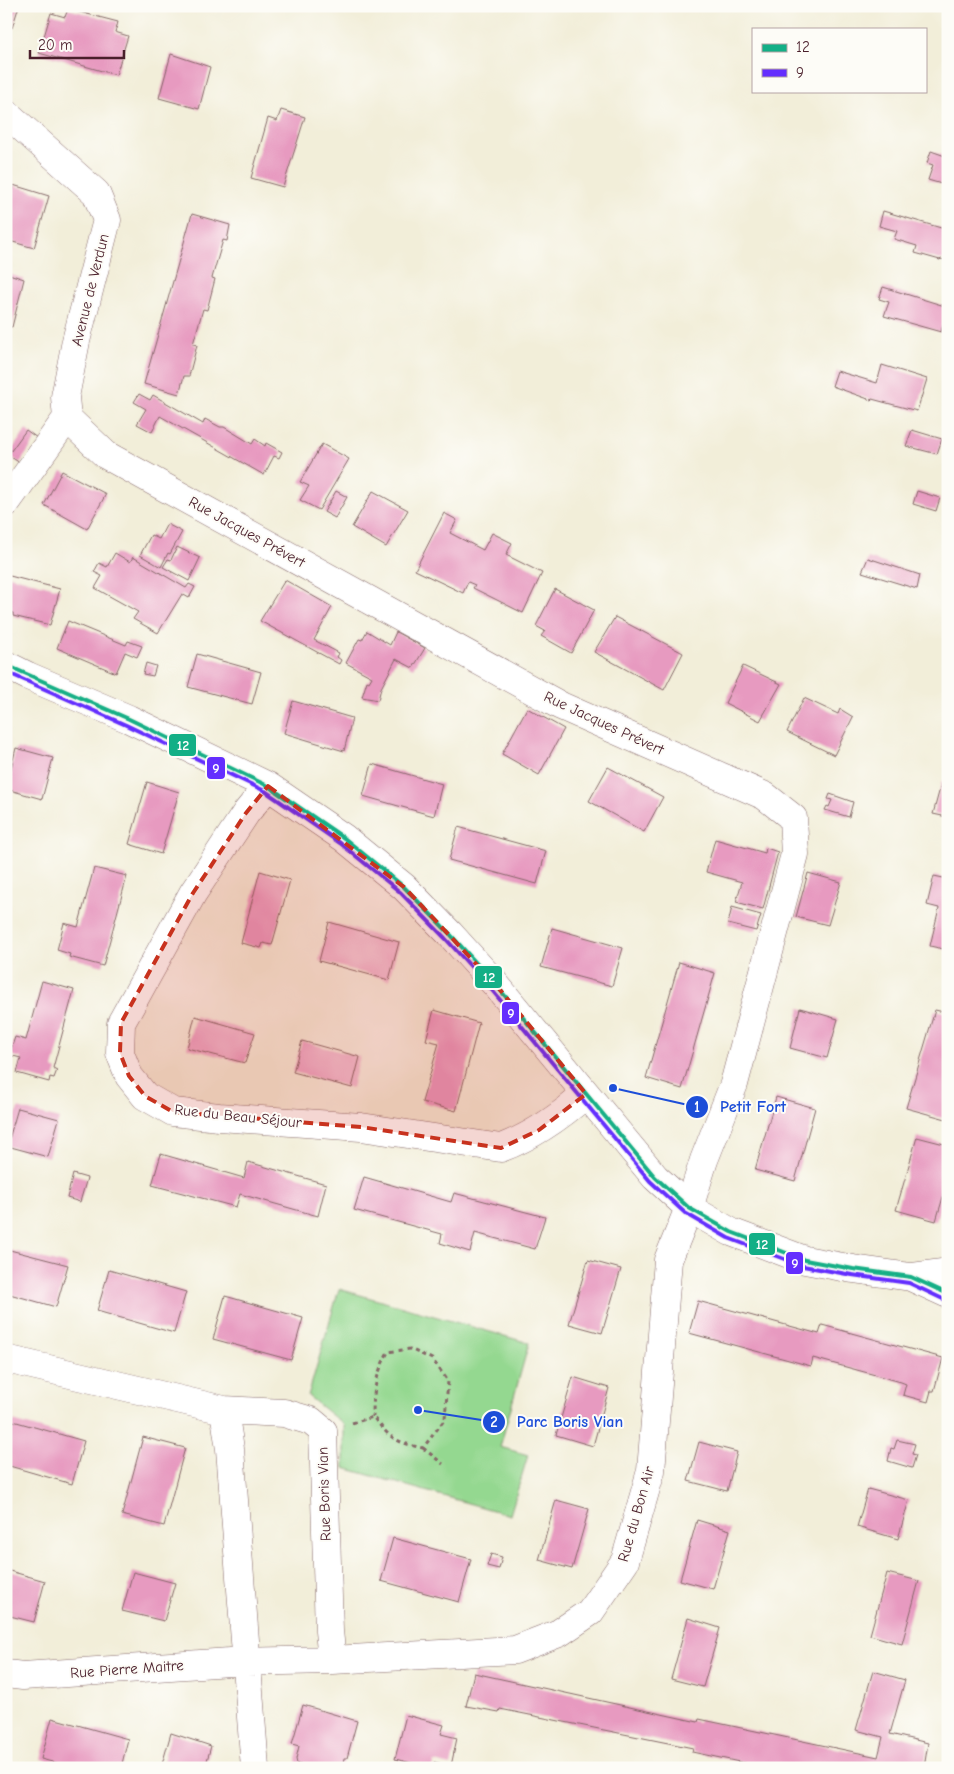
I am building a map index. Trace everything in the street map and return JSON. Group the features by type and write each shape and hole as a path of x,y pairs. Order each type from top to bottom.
{"street":[{"name":"Avenue de Verdun","path":"6,113 96,193 107,220 76,341 64,397 67,418"},
{"path":"6,502 67,418"},
{"name":"Rue Jacques Prévert","path":"67,418 106,455 562,706 765,796 793,818 795,854 737,1075 704,1160 689,1208"},
{"path":"6,665 129,720 268,786 344,838 404,886 496,985 655,1177 689,1208 731,1232 805,1260 853,1269 911,1276 948,1272"},
{"name":"Rue du Beau Séjour","path":"268,786 246,813 193,893 121,1023 120,1053 129,1076 145,1096 173,1112 360,1128 501,1148 521,1141 539,1130 564,1114 586,1094"},
{"name":"Rue du Bon Air","path":"247,1661 332,1660 515,1650 559,1633 590,1612 625,1561 651,1471 668,1260 689,1208"},
{"path":"911,1276 948,1294"},
{"name":"Rue Boris Vian","path":"6,1359 224,1410 284,1413 311,1421 323,1431 328,1612 332,1660"},
{"path":"224,1410 231,1458 255,1768"},
{"name":"Rue Pierre Maitre","path":"6,1674 23,1676 247,1661"}],"path":[{"path":"422,1448 445,1419 448,1381 432,1359 410,1349 388,1352 378,1370 373,1396 373,1417 387,1434 400,1443 422,1448 443,1464"},
{"path":"323,1431 373,1417"}],"highlighted area":[{"path":"268,786 404,887 496,985 586,1094 539,1130 501,1148 361,1127 173,1112 145,1096 129,1076 120,1053 121,1023 193,893 246,813"}],"green space":[{"path":"339,1289 529,1343 500,1447 528,1455 510,1515 344,1468 344,1425 308,1396"}],"building":[{"path":"6,6 19,6 12,28 6,27"},
{"path":"68,9 118,22 115,32 128,36 116,75 39,53 51,13 65,17"},
{"path":"171,54 210,67 199,109 159,98"},
{"path":"281,110 305,117 283,187 251,178 268,118 277,121"},
{"path":"931,151 948,157 948,186 928,180 933,165 927,163"},
{"path":"13,185 49,196 34,248 6,240 6,210"},
{"path":"883,211 948,230 945,246 948,247 948,261 915,253 917,246 894,239 897,231 879,226"},
{"path":"192,214 230,225 227,241 223,240 212,278 215,279 207,310 203,309 193,344 197,345 189,376 184,376 179,394 144,384"},
{"path":"6,273 24,279 12,327 6,326"},
{"path":"883,287 948,307 941,332 884,316 889,302 879,299"},
{"path":"882,365 927,379 917,411 871,400 832,386 837,371 877,383"},
{"path":"139,394 150,400 153,395 203,424 205,419 220,427 224,427 252,444 255,439 265,446 266,443 282,452 279,458 274,456 264,475 160,416 152,432 137,424 146,409 134,402"},
{"path":"26,430 37,438 20,463 8,455"},
{"path":"912,430 942,439 937,454 906,446"},
{"path":"322,444 349,459 319,510 300,500 309,486 300,482"},
{"path":"62,471 106,494 87,529 44,505"},
{"path":"336,491 347,497 335,518 324,512"},
{"path":"373,491 408,510 386,547 352,527"},
{"path":"917,491 940,498 936,511 913,504"},
{"path":"444,513 457,520 450,533 483,550 492,533 512,543 506,555 542,573 523,613 473,588 475,585 468,582 463,593 415,570"},
{"path":"167,524 182,532 161,567 140,555 151,535 159,539"},
{"path":"177,547 200,558 189,581 163,567 168,559 171,560"},
{"path":"115,553 130,562 133,557 186,588 189,584 195,587 189,598 182,594 158,633 133,619 138,612 95,588 102,576 94,572 99,563 107,567"},
{"path":"868,558 920,575 917,589 862,572"},
{"path":"6,575 60,589 50,625 13,616 13,613 6,611"},
{"path":"285,580 332,607 314,640 339,653 337,657 341,660 339,664 260,621"},
{"path":"555,589 594,610 571,653 541,636 545,631 536,626"},
{"path":"615,617 683,653 664,690 594,652"},
{"path":"68,621 126,645 128,641 142,646 137,657 125,652 116,673 57,648"},
{"path":"367,631 390,645 396,632 425,648 413,668 396,659 381,688 378,700 362,697 367,681 369,682 372,677 346,663 359,639 362,640"},
{"path":"197,654 261,672 252,704 188,687"},
{"path":"146,663 156,666 153,676 143,674"},
{"path":"743,666 781,684 760,721 725,703"},
{"path":"804,698 838,714 840,709 853,717 834,755 787,732"},
{"path":"293,701 352,718 344,751 284,733"},
{"path":"527,708 564,729 539,775 502,754"},
{"path":"16,748 53,758 42,799 6,789"},
{"path":"372,764 442,784 434,816 363,796"},
{"path":"608,767 663,797 644,832 589,801"},
{"path":"942,781 948,783 948,822 946,822 947,817 933,814"},
{"path":"147,782 179,792 161,854 129,844"},
{"path":"830,794 853,802 849,817 825,810 827,806 829,807 832,800 828,799"},
{"path":"458,827 546,851 537,884 449,860"},
{"path":"715,839 765,853 766,848 778,852 763,909 736,902 742,882 706,872"},
{"path":"94,868 127,876 103,966 69,957 70,954 57,950 64,923 78,927"},
{"path":"260,871 290,880 272,945 263,943 261,948 241,943"},
{"path":"808,873 841,882 828,925 796,917"},
{"path":"934,876 948,879 948,950 930,946 939,908 927,905"},
{"path":"732,907 761,915 756,931 728,924"},
{"path":"329,922 399,942 389,980 319,961"},
{"path":"552,928 623,948 612,986 541,967"},
{"path":"679,962 715,973 682,1089 646,1078"},
{"path":"42,981 74,990 53,1068 57,1070 54,1078 50,1077 49,1082 17,1073 21,1058 9,1055 15,1037 26,1040"},
{"path":"800,1008 838,1019 827,1058 790,1048"},
{"path":"434,1010 479,1023 456,1111 422,1102 439,1043 426,1040"},
{"path":"935,1010 948,1013 948,1110 946,1119 906,1108"},
{"path":"195,1016 255,1033 245,1063 187,1048"},
{"path":"302,1041 360,1057 352,1088 293,1072"},
{"path":"776,1097 815,1108 795,1181 755,1170"},
{"path":"18,1108 59,1119 48,1157 7,1146"},
{"path":"917,1137 948,1145 948,1180 936,1221 896,1210"},
{"path":"161,1154 244,1178 248,1162 326,1184 318,1216 240,1194 236,1207 152,1185"},
{"path":"73,1174 87,1178 80,1202 67,1198"},
{"path":"364,1177 451,1202 454,1193 545,1217 535,1249 475,1233 470,1252 440,1243 442,1234 354,1210"},
{"path":"6,1249 68,1265 56,1307 6,1293"},
{"path":"588,1260 621,1269 602,1333 569,1324"},
{"path":"109,1270 186,1292 174,1333 97,1311"},
{"path":"225,1296 303,1318 291,1360 213,1339"},
{"path":"698,1301 819,1334 822,1325 943,1358 934,1391 931,1391 928,1402 903,1395 906,1384 901,1382 813,1358 811,1366 689,1333"},
{"path":"573,1377 609,1388 593,1446 556,1435"},
{"path":"6,1419 84,1441 72,1484 6,1465"},
{"path":"143,1437 185,1448 164,1526 122,1515"},
{"path":"897,1440 915,1444 912,1454 916,1455 912,1468 888,1461 891,1448 894,1449"},
{"path":"699,1442 737,1452 727,1491 688,1481"},
{"path":"868,1489 909,1500 898,1539 857,1527"},
{"path":"556,1500 589,1509 572,1569 539,1560"},
{"path":"697,1520 730,1530 713,1589 680,1580"},
{"path":"393,1538 471,1559 459,1602 381,1581"},
{"path":"491,1554 502,1557 499,1569 487,1566"},
{"path":"6,1570 45,1581 34,1622 6,1615"},
{"path":"133,1572 175,1583 164,1621 122,1611"},
{"path":"887,1573 919,1581 902,1644 870,1635"},
{"path":"688,1618 720,1628 703,1687 671,1679"},
{"path":"873,1671 905,1680 890,1734 928,1743 924,1768 768,1768 692,1752 693,1748 500,1709 499,1712 466,1706 474,1673 698,1722 699,1719 878,1757 883,1737 856,1730"},
{"path":"303,1705 357,1721 347,1758 344,1758 342,1768 311,1768 297,1764 296,1759 299,1746 292,1744"},
{"path":"406,1715 444,1725 441,1734 457,1738 451,1766 434,1762 432,1768 395,1759"},
{"path":"52,1718 128,1739 121,1768 75,1768 41,1759"},
{"path":"171,1733 211,1746 205,1768 161,1768"}],"transit line":[{"name":"12","path":"6,665 129,719 268,786 344,838 404,887 450,934 496,985 655,1177 689,1208 731,1232 805,1260 911,1277 948,1294"},
{"name":"9","path":"6,672 126,725 265,791 340,843 400,892 445,938 491,989 650,1181 685,1213 728,1238 803,1266 909,1283 945,1300"}],"place":[{"name":"Petit Fort","path":"613,1088"},
{"name":"Parc Boris Vian","path":"418,1410"}]}
